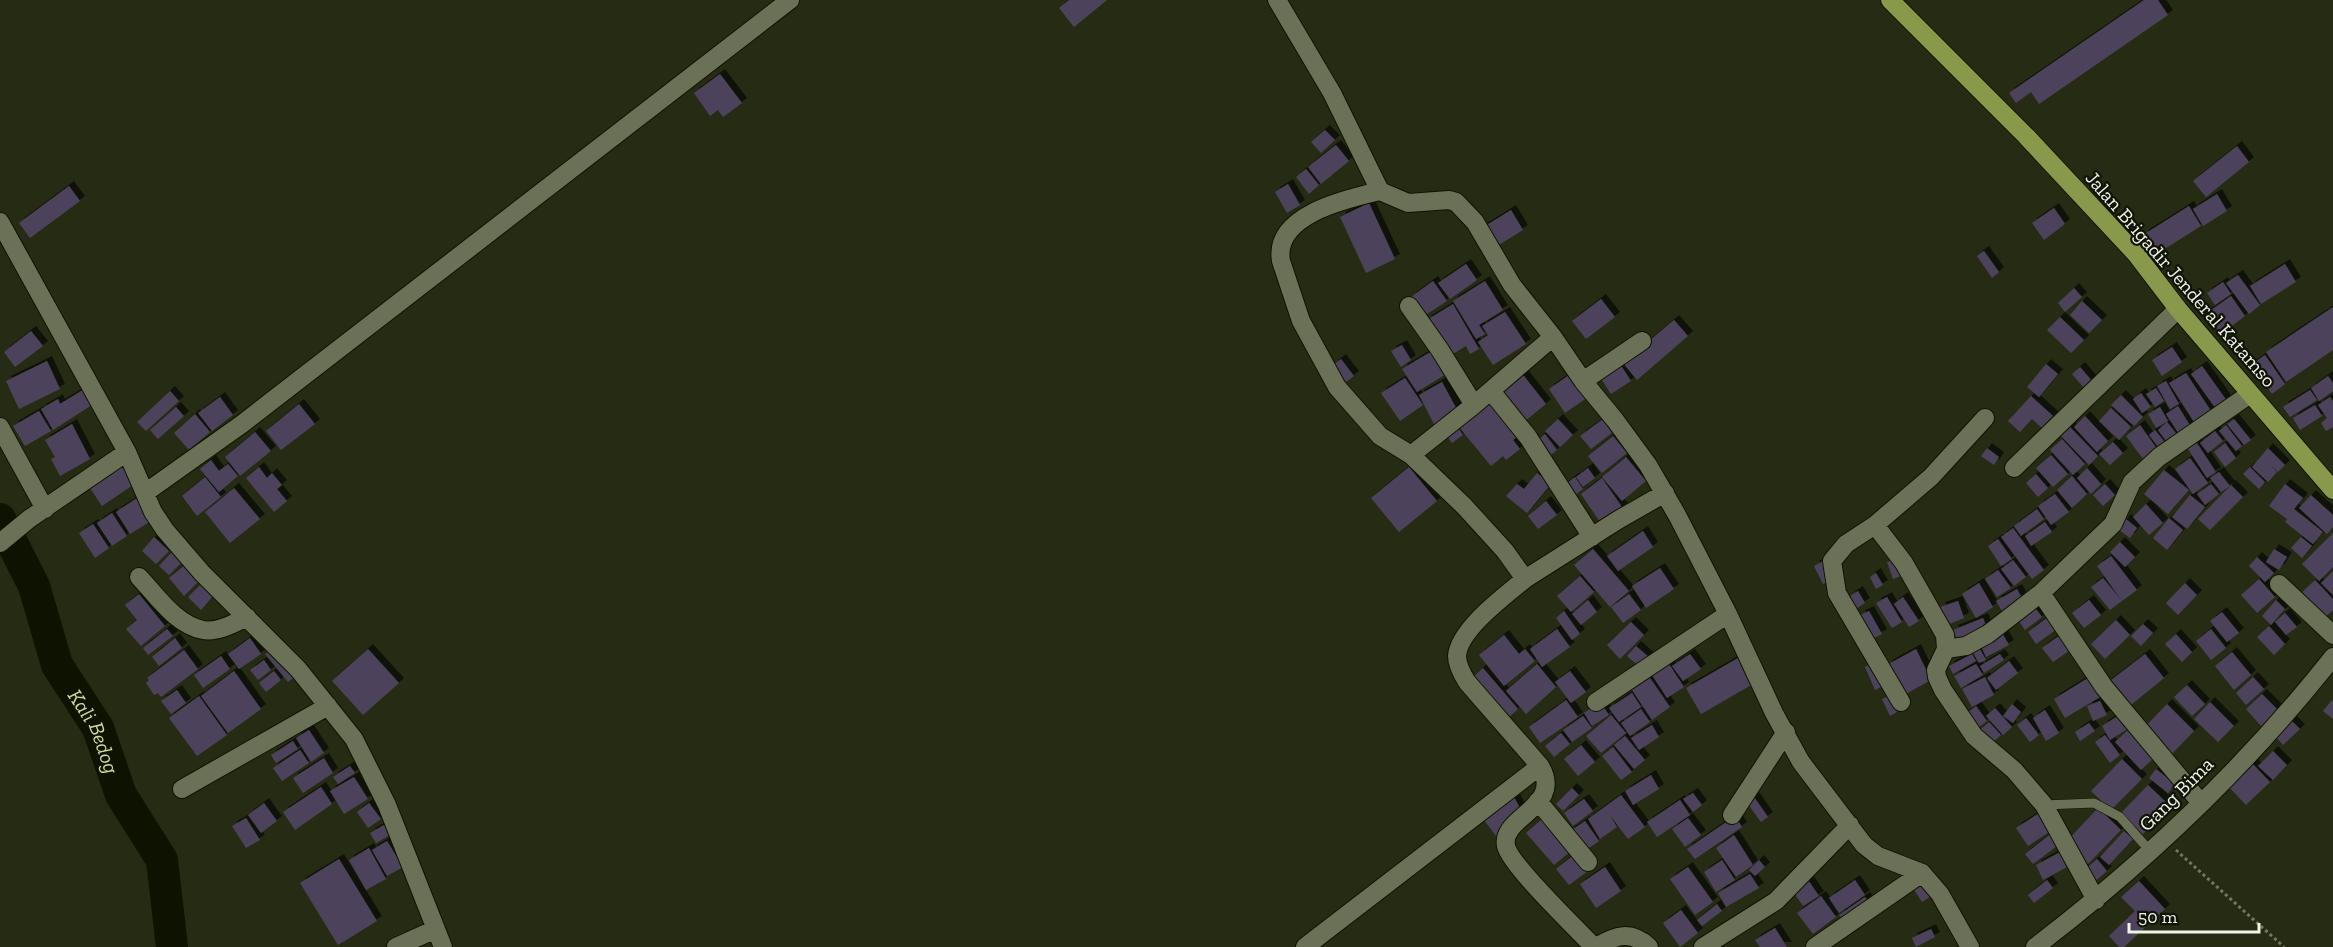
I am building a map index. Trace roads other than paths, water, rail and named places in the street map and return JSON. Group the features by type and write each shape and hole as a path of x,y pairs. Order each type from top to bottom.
{"main road":[{"name":"Jalan Brigadir Jenderal Katamso","path":"1890,0 2026,136 2136,254 2178,309 2333,490"}],"street":[{"path":"145,493 242,424 790,0"},
{"path":"1277,0 1332,93 1380,191"},
{"path":"1525,579 1505,551 1464,506 1411,455 1380,435 1337,387 1301,321 1279,254 1284,235 1296,222 1341,202 1380,191 1408,203 1449,200 1456,202 1475,222 1512,285 1615,420 1665,493 1728,614 1762,689 1801,762 1864,845 1878,855 1922,873 1940,894 1970,947"},
{"path":"0,222 127,452 153,512 179,547 298,669 354,739 383,797 443,947"},
{"path":"1409,306 1474,405"},
{"path":"2014,468 2178,309"},
{"path":"1411,455 1491,391 1553,337"},
{"path":"1583,381 1642,341"},
{"path":"1491,391 1528,436 1592,537"},
{"path":"1946,650 1966,646 1988,634 2041,592 2113,524 2132,482 2159,457 2250,393"},
{"path":"1901,702 1837,593 1832,561 1837,552 1875,525 1931,477 1985,418"},
{"path":"0,427 45,509"},
{"path":"0,543 29,519 127,452"},
{"path":"1649,947 1637,938 1627,935 1616,936 1595,947 1517,865 1507,848 1506,839 1510,830 1538,801 1547,786 1546,778 1540,766 1467,682 1458,665 1457,657 1460,645 1472,628 1525,579 1665,493"},
{"path":"1875,525 1904,563 1945,635 1946,650 1936,670 1943,690 1974,736 2014,770 2044,805 2096,900"},
{"path":"139,577 184,623 204,631 227,627 247,617"},
{"path":"2279,584 2333,635"},
{"path":"2041,592 2104,687 2201,803"},
{"path":"1596,702 1728,614"},
{"name":"Gang Bima","path":"2035,947 2096,900 2201,803 2313,682 2333,657"},
{"path":"182,789 328,705"},
{"path":"1732,815 1786,732"},
{"path":"1305,947 1540,766"},
{"path":"1538,801 1588,862"},
{"path":"1703,947 1776,901 1850,825"},
{"path":"1815,947 1922,873"},
{"path":"396,947 436,929"}],"lane":[{"path":"2044,805 2094,803 2120,817 2157,845"}],"waterway":[{"name":"Kali Bedog","path":"0,519 34,586 57,665 98,728 121,795 162,860 172,947"}]}
